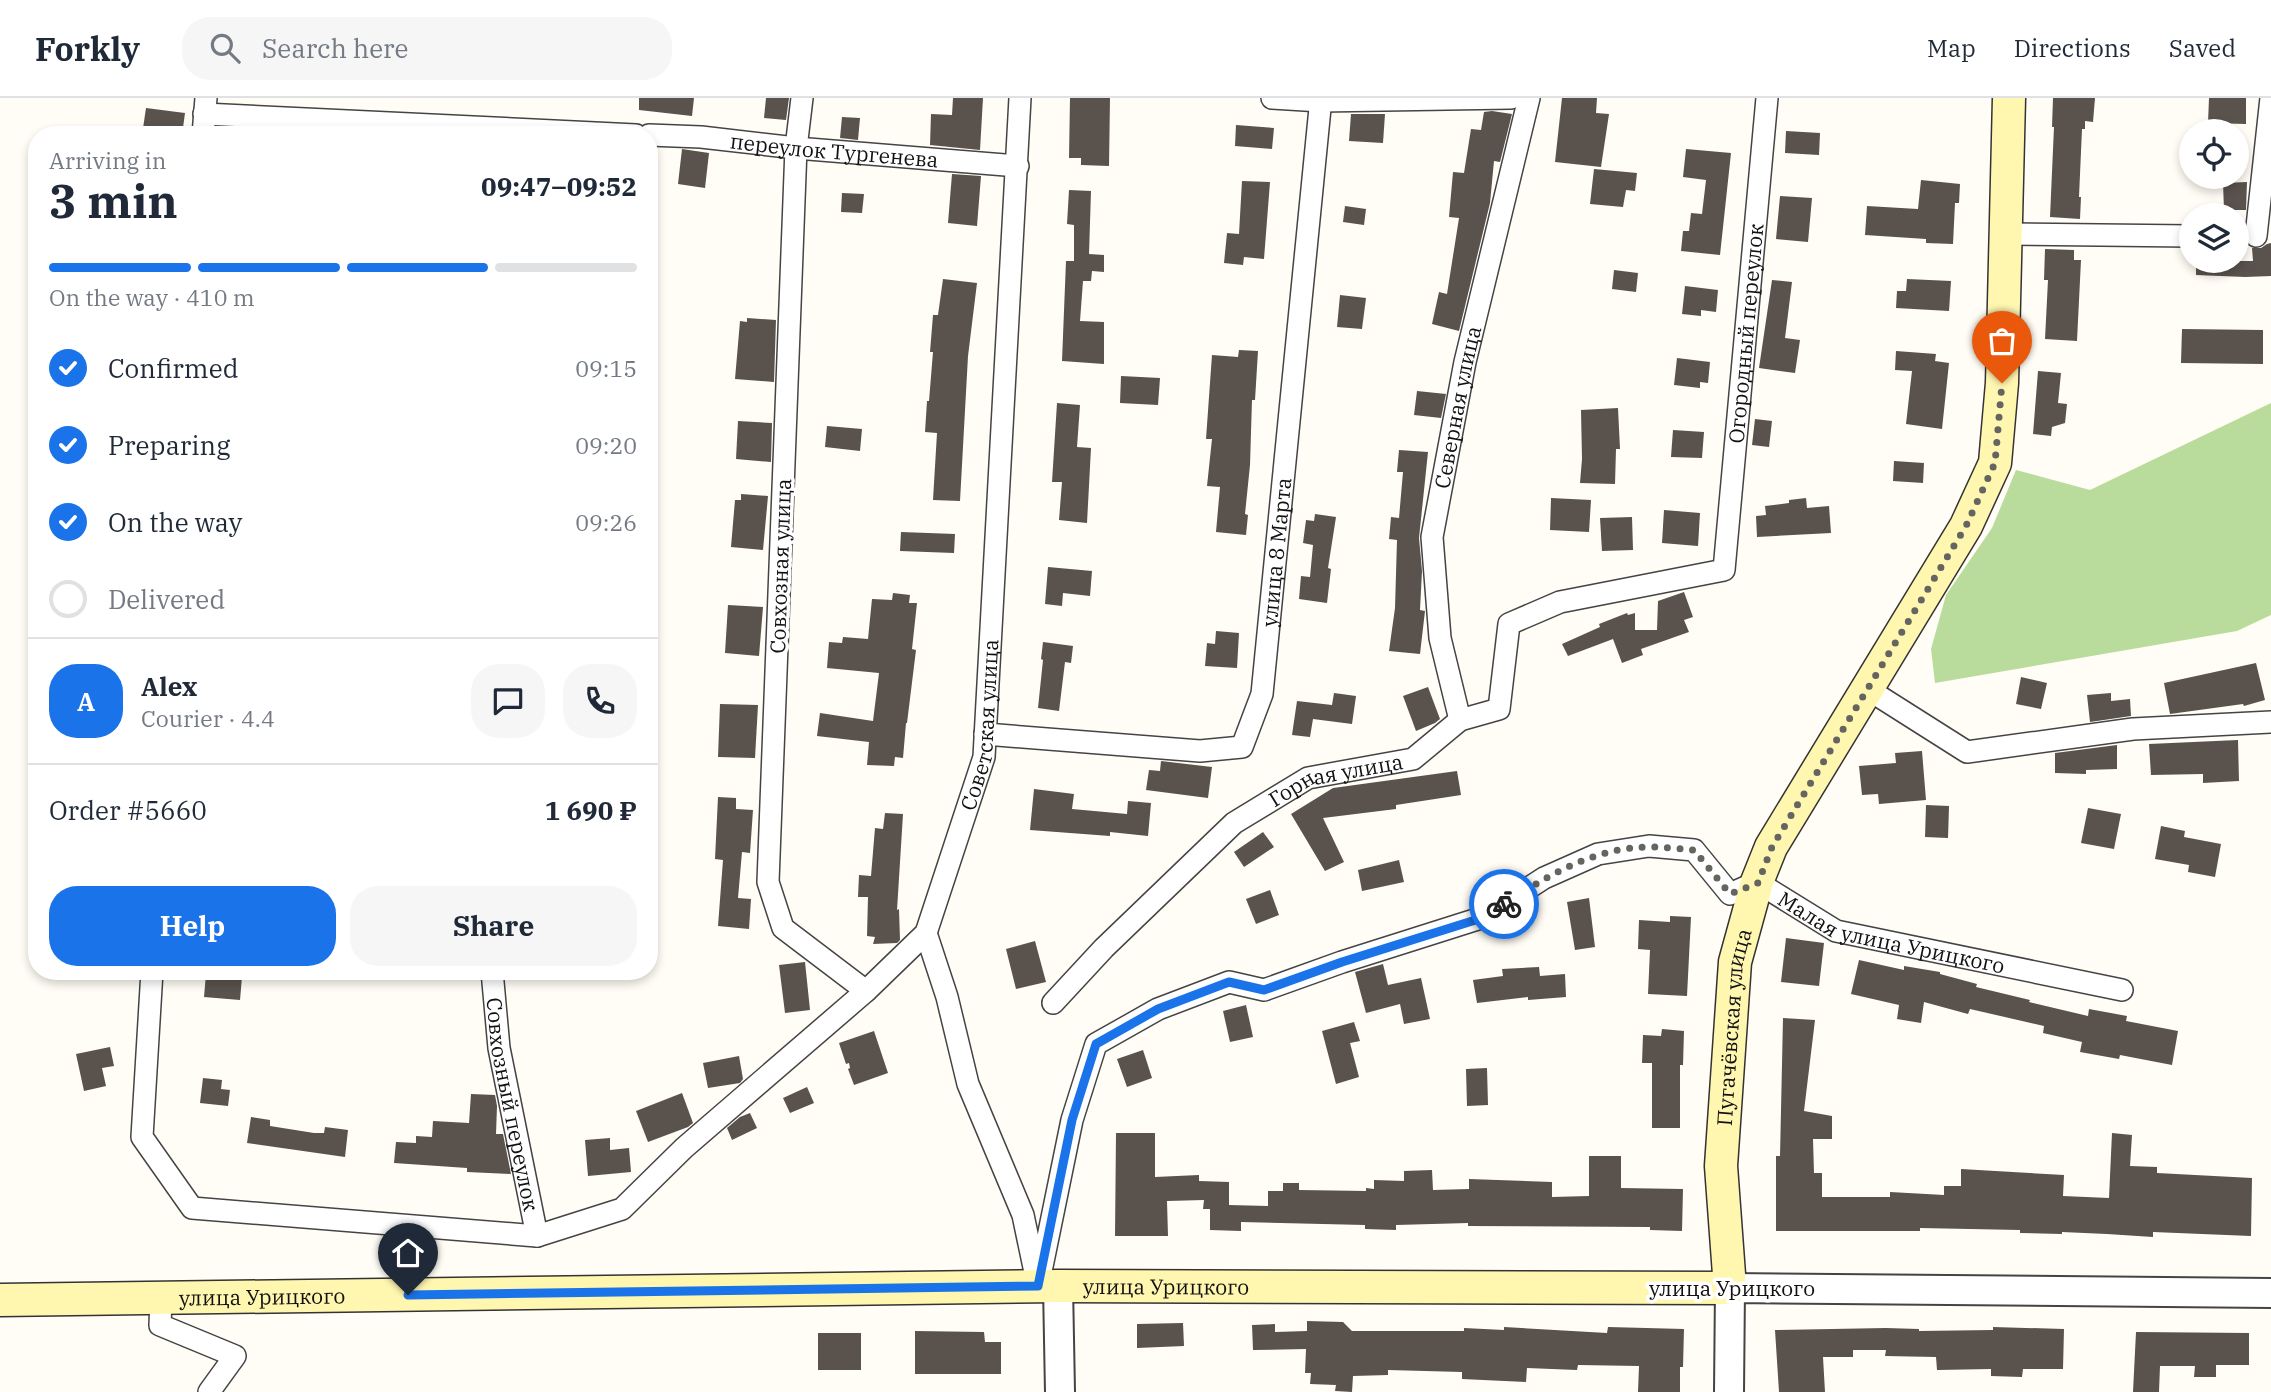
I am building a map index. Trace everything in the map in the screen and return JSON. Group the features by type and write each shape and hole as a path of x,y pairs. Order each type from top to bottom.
{"main road":[{"name":"Пугачёвская улица","path":"1730,1288 1721,1166 1735,962 1758,883 1772,847 1966,526 1995,463 2002,383 2009,98"},
{"name":"улица Урицкого","path":"0,1300 1048,1286 1730,1288"}],"street":[{"name":"Совхозная улица","path":"802,98 796,148 768,883 783,928 866,991"},
{"name":"Советская улица","path":"537,1236 622,1209 684,1148 866,991 926,933 984,757 1020,98"},
{"path":"1272,98 1511,98"},
{"name":"Северная улица","path":"1460,720 1440,638 1432,537 1465,362 1529,98"},
{"name":"Огородный переулок","path":"1724,570 1767,98"},
{"path":"2255,236 2271,98"},
{"name":"улица 8 Марта","path":"985,734 1200,751 1242,747 1262,694 1321,99"},
{"path":"205,116 413,126"},
{"name":"переулок Тургенева","path":"658,135 1018,166"},
{"path":"2006,234 2179,236"},
{"name":"Горная улица","path":"1053,1003 1104,948 1234,823 1308,779 1413,759 1460,720 1499,709 1509,624 1560,602 1724,570"},
{"path":"1866,688 1967,752 2133,729 2271,722"},
{"name":"Малая улица Урицкого","path":"1048,1286 1072,1120 1096,1044 1158,1009 1229,982 1264,990 1342,962 1485,917 1544,878 1598,853 1649,846 1694,850 1730,894 1758,883 1836,931 2122,990"},
{"path":"926,933 947,997 968,1084 1023,1214 1048,1286 1060,1392"},
{"path":"151,980 142,1137 192,1208 537,1236"},
{"name":"Совхозный переулок","path":"493,980 499,1048 537,1236"},
{"name":"улица Урицкого","path":"1730,1288 2271,1293"},
{"name":"Пугачёвская улица","path":"1729,1392 1730,1288"},
{"path":"161,1299 160,1325 236,1356 209,1392"}],"green space":[{"path":"2271,403 2271,615 2237,631 1935,683 1931,649 1946,595 1992,528 2016,470 2090,490"}],"building":[{"path":"639,98 694,98 692,116 639,110"},
{"path":"766,98 789,98 786,120 764,118"},
{"path":"953,98 983,98 980,150 930,145 931,114 952,115"},
{"path":"1070,98 1110,98 1109,166 1081,165 1081,158 1069,158"},
{"path":"1562,98 1597,98 1596,113 1609,114 1601,167 1555,162"},
{"path":"2053,98 2095,98 2093,122 2085,121 2085,129 2082,129 2080,219 2050,217"},
{"path":"2209,98 2246,98 2246,119 2208,119"},
{"path":"146,108 185,113 183,126 143,126"},
{"path":"1484,112 1512,114 1500,162 1494,161 1490,203 1459,331 1432,324 1439,292 1447,294 1459,218 1449,217 1453,172 1464,173 1471,129 1481,130"},
{"path":"1351,114 1385,114 1383,143 1349,141"},
{"path":"842,117 860,118 858,140 840,138"},
{"path":"1236,125 1274,128 1272,149 1235,146"},
{"path":"1786,131 1820,133 1819,155 1785,153"},
{"path":"682,149 709,153 705,188 678,184"},
{"path":"1686,149 1731,153 1720,255 1681,251 1683,231 1689,231 1691,213 1702,214 1706,180 1683,177"},
{"path":"1594,169 1637,173 1635,191 1626,190 1623,207 1590,204"},
{"path":"952,174 981,176 977,226 948,223"},
{"path":"1921,180 1960,184 1959,203 1955,203 1953,244 1926,243 1926,239 1865,235 1867,206 1918,209"},
{"path":"1242,181 1270,182 1264,259 1244,257 1243,265 1224,263 1227,233 1239,234"},
{"path":"2223,189 2247,189 2246,203 2224,203"},
{"path":"1069,190 1091,191 1089,254 1104,255 1104,272 1092,271 1091,281 1083,281 1080,321 1104,322 1104,364 1062,361 1066,261 1074,261 1074,225 1067,224"},
{"path":"842,193 864,194 862,213 841,212"},
{"path":"1780,196 1812,198 1808,242 1776,239"},
{"path":"1345,206 1366,209 1364,225 1343,222"},
{"path":"2271,243 2271,276 2196,275 2249,273 2249,261 2253,261 2252,248 2261,248"},
{"path":"2045,249 2074,250 2074,260 2081,260 2077,341 2045,339 2048,280 2044,280"},
{"path":"1614,270 1638,273 1636,292 1612,289"},
{"path":"943,279 977,283 968,356 960,501 933,500 937,433 925,432 933,352 930,352 933,315 938,315"},
{"path":"1907,279 1951,281 1949,311 1896,308 1897,291 1906,291"},
{"path":"1772,280 1792,282 1785,338 1800,340 1795,373 1759,368"},
{"path":"1685,286 1718,290 1716,312 1701,310 1701,316 1682,314"},
{"path":"1340,295 1366,298 1362,329 1337,327"},
{"path":"747,318 776,320 774,382 735,379 740,321 747,322"},
{"path":"2182,329 2263,330 2263,364 2181,363"},
{"path":"1239,350 1258,351 1255,400 1252,400 1246,535 1216,532 1220,487 1207,486 1212,439 1206,439 1212,355 1238,357"},
{"path":"1896,351 1936,354 1935,361 1949,363 1942,429 1906,424 1912,371 1895,370"},
{"path":"1677,358 1710,362 1708,383 1700,382 1700,388 1674,385"},
{"path":"2038,371 2061,373 2058,403 2067,404 2065,423 2052,427 2051,436 2033,434"},
{"path":"1121,376 1160,378 1158,405 1120,403"},
{"path":"1417,391 1446,394 1441,418 1414,415"},
{"path":"1057,403 1080,405 1077,447 1091,448 1087,523 1059,520 1062,482 1052,482"},
{"path":"1618,408 1620,449 1616,449 1615,484 1580,483 1581,410"},
{"path":"1755,419 1772,421 1769,447 1752,445"},
{"path":"738,421 772,423 771,462 736,459"},
{"path":"827,426 862,429 860,451 825,447"},
{"path":"1673,430 1704,432 1702,458 1671,457"},
{"path":"1399,450 1428,452 1419,538 1422,571 1420,610 1425,611 1420,654 1389,651 1395,608 1397,540 1389,539 1391,517 1399,518 1403,472 1397,472"},
{"path":"1894,461 1924,463 1923,483 1893,481"},
{"path":"741,494 768,496 763,550 731,547 735,500 741,500"},
{"path":"1551,498 1591,500 1589,532 1550,530"},
{"path":"1806,498 1807,508 1829,506 1831,533 1757,537 1756,516 1766,515 1765,506"},
{"path":"1664,510 1700,513 1698,546 1662,543"},
{"path":"1315,514 1336,517 1328,568 1331,569 1327,603 1299,599 1301,576 1310,577 1313,545 1303,543 1306,520 1314,521"},
{"path":"1632,517 1633,550 1602,551 1600,518"},
{"path":"901,532 955,534 954,553 900,551"},
{"path":"1048,567 1092,571 1090,596 1063,593 1062,606 1045,604"},
{"path":"1684,592 1693,617 1684,620 1689,632 1641,649 1643,655 1622,663 1613,639 1568,656 1562,644 1600,627 1599,624 1627,613 1635,613 1635,630 1657,630 1658,601"},
{"path":"893,593 910,595 909,603 917,603 912,649 916,650 903,758 895,757 894,766 867,765 869,742 817,736 820,713 873,721 879,673 827,668 829,642 842,643 843,637 868,639 872,599 892,600"},
{"path":"728,605 763,607 759,656 725,653"},
{"path":"1216,631 1239,633 1237,668 1205,666 1207,643 1215,644"},
{"path":"1043,642 1073,646 1071,663 1065,662 1059,711 1038,708"},
{"path":"2256,663 2265,700 2244,706 2170,714 2164,683"},
{"path":"2021,677 2047,683 2041,709 2016,704"},
{"path":"1428,687 1440,719 1416,731 1403,696"},
{"path":"1334,693 1356,696 1352,724 1313,719 1310,737 1292,735 1297,701 1332,705"},
{"path":"2111,693 2111,701 2130,699 2131,716 2090,722 2087,695"},
{"path":"720,704 758,705 755,758 718,757"},
{"path":"2238,740 2239,781 2203,783 2203,774 2151,775 2149,744"},
{"path":"2117,745 2117,769 2086,770 2086,774 2055,773 2055,753"},
{"path":"1922,751 1926,800 1879,804 1878,794 1862,795 1859,766 1896,763 1895,753"},
{"path":"1161,761 1212,767 1208,798 1146,790 1149,770 1160,771"},
{"path":"1457,771 1461,795 1396,805 1396,809 1323,818 1344,862 1325,871 1291,814 1333,788"},
{"path":"1034,789 1074,794 1072,809 1127,814 1128,801 1151,803 1148,836 1030,830"},
{"path":"718,797 736,798 736,809 753,810 750,853 742,852 738,898 751,899 749,929 718,926 723,860 715,859"},
{"path":"1926,805 1949,806 1948,838 1925,837"},
{"path":"2088,808 2121,814 2114,849 2081,843"},
{"path":"885,813 903,814 897,910 899,909 900,940 897,943 873,944 875,937 867,936 868,897 858,897 859,875 871,876 875,828 883,829"},
{"path":"2161,826 2185,831 2184,837 2221,844 2215,877 2188,872 2189,865 2155,859"},
{"path":"1263,832 1274,847 1244,867 1234,852"},
{"path":"1399,860 1404,882 1362,891 1358,870"},
{"path":"1270,890 1279,915 1256,924 1246,899"},
{"path":"1589,898 1595,947 1575,950 1567,902"},
{"path":"1670,916 1691,917 1687,996 1648,994 1650,950 1638,949 1639,920 1670,922"},
{"path":"1786,938 1824,943 1819,986 1781,982"},
{"path":"1035,941 1046,982 1016,989 1006,949"},
{"path":"1859,960 1904,970 1904,966 1940,972 1977,984 1976,987 2030,1000 2029,1002 2088,1016 2089,1009 2127,1016 2126,1021 2178,1031 2172,1065 2120,1055 2119,1059 2080,1052 2082,1042 2043,1033 2044,1026 1970,1009 1968,1014 1924,1002 1921,1023 1897,1019 1899,1005 1851,994"},
{"path":"805,962 810,1010 785,1013 779,965"},
{"path":"1383,964 1388,985 1421,978 1430,1019 1404,1024 1400,1004 1366,1013 1355,972"},
{"path":"1539,967 1540,976 1565,974 1566,997 1528,1000 1528,997 1477,1003 1473,980 1503,976 1502,969"},
{"path":"205,980 242,980 240,1000 204,997"},
{"path":"1246,1005 1253,1037 1230,1042 1223,1011"},
{"path":"1783,1018 1815,1020 1804,1111 1832,1116 1832,1139 1813,1139 1814,1173 1822,1173 1822,1197 1890,1197 1890,1192 1944,1195 1944,1186 1961,1186 1961,1169 2064,1175 2063,1196 2109,1198 2112,1133 2132,1135 2130,1166 2157,1167 2157,1173 2252,1178 2251,1236 2153,1232 2153,1237 1920,1228 1920,1231 1776,1231 1776,1156 1780,1156"},
{"path":"1354,1022 1360,1041 1350,1043 1359,1077 1336,1084 1322,1031"},
{"path":"1662,1029 1684,1031 1683,1065 1680,1065 1680,1128 1652,1128 1652,1063 1642,1063 1643,1035 1661,1036"},
{"path":"874,1031 888,1073 854,1085 848,1069 849,1063 846,1064 839,1043"},
{"path":"110,1047 114,1066 102,1068 106,1086 84,1091 76,1054"},
{"path":"1143,1050 1152,1078 1127,1087 1117,1059"},
{"path":"739,1056 743,1079 740,1083 708,1088 703,1063"},
{"path":"1487,1068 1488,1105 1467,1106 1466,1069"},
{"path":"203,1078 222,1080 221,1089 230,1090 228,1106 200,1103"},
{"path":"807,1087 814,1103 790,1113 783,1098"},
{"path":"682,1093 693,1123 648,1142 636,1111"},
{"path":"471,1094 495,1095 496,1134 503,1134 511,1174 467,1172 467,1168 394,1163 396,1142 416,1143 416,1136 432,1137 433,1121 469,1123"},
{"path":"750,1113 757,1128 732,1140 727,1128 740,1117"},
{"path":"251,1117 270,1120 270,1126 314,1133 324,1133 325,1127 348,1130 345,1157 247,1143"},
{"path":"1116,1133 1155,1133 1155,1177 1199,1175 1199,1181 1229,1182 1229,1205 1268,1206 1268,1191 1283,1191 1283,1183 1299,1183 1299,1190 1366,1191 1366,1188 1374,1189 1374,1180 1404,1181 1404,1171 1432,1170 1433,1190 1469,1189 1469,1179 1552,1182 1552,1197 1589,1196 1589,1156 1621,1156 1621,1188 1683,1189 1682,1231 1650,1230 1650,1227 1468,1226 1468,1223 1396,1225 1396,1230 1365,1229 1365,1225 1241,1222 1241,1231 1210,1230 1210,1209 1203,1209 1204,1200 1167,1201 1168,1236 1115,1236"},
{"path":"610,1138 610,1150 629,1148 631,1172 588,1176 585,1140"},
{"path":"1307,1321 1343,1322 1352,1331 1464,1331 1464,1328 1504,1330 1504,1327 1607,1333 1608,1327 1684,1329 1680,1392 1638,1392 1639,1366 1578,1365 1577,1370 1527,1368 1526,1382 1462,1379 1462,1372 1388,1370 1388,1375 1353,1376 1352,1392 1335,1391 1336,1385 1310,1384 1311,1373 1305,1373 1306,1349 1253,1350 1252,1325 1275,1324 1275,1332 1307,1331"},
{"path":"1183,1323 1184,1346 1137,1348 1137,1324"},
{"path":"1993,1327 2064,1329 2063,1369 2023,1369 2022,1377 1991,1376 1991,1369 1937,1370 1936,1357 1885,1356 1886,1350 1853,1350 1853,1357 1823,1357 1825,1392 1779,1392 1775,1330 1993,1330"},
{"path":"915,1331 984,1332 985,1342 1001,1342 1001,1374 915,1374"},
{"path":"2136,1332 2249,1333 2249,1365 2216,1365 2216,1377 2194,1377 2195,1366 2160,1366 2159,1392 2133,1392"},
{"path":"818,1333 861,1333 861,1370 818,1370"}],"way so far":[{"path":"1504,904 1544,878 1598,853 1649,846 1694,850 1730,894 1758,883 1772,847 1966,526 1995,463 2002,383"}],"route":[{"path":"408,1295 1038,1286 1072,1120 1096,1044 1158,1009 1229,982 1264,990 1342,962 1485,917 1504,904"}]}
